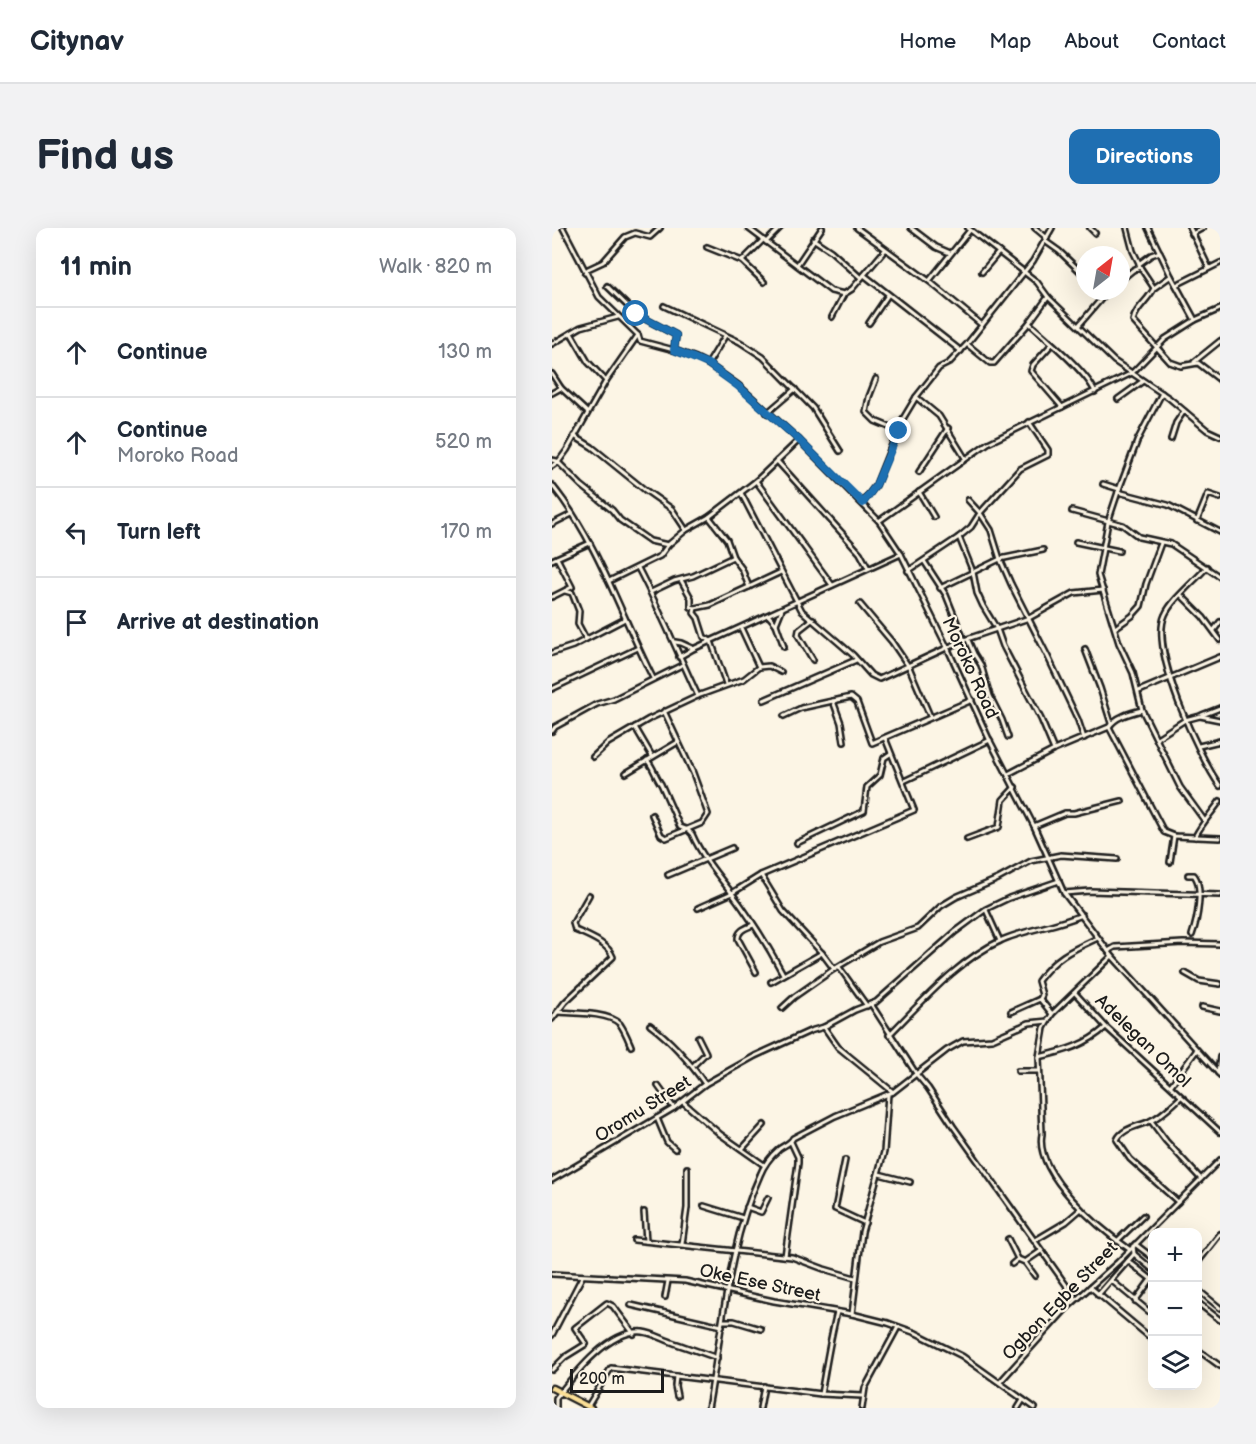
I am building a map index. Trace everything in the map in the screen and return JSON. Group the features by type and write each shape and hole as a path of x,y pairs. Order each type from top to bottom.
{"main road":[{"path":"552,1388 590,1407"}],"street":[{"path":"552,466 562,457 606,381 638,335 599,297 563,228"},
{"path":"585,273 588,269 603,262 625,237 635,233 650,237 660,228"},
{"path":"748,228 831,291 844,294"},
{"path":"742,261 780,228"},
{"path":"797,266 822,228"},
{"path":"857,228 929,281 982,325"},
{"path":"1035,228 1076,266"},
{"path":"863,503 876,485 901,422 916,397 939,368 967,344 1024,271 1052,228"},
{"path":"1090,228 1095,233"},
{"path":"1127,228 1133,251 1154,288"},
{"path":"1148,228 1195,320"},
{"path":"1190,228 1209,268"},
{"path":"1192,234 1203,228"},
{"path":"913,229 936,247 950,253"},
{"path":"929,281 969,229 1024,271 1114,361 1162,393 1207,430 1220,436"},
{"path":"813,239 961,351"},
{"path":"707,247 742,261 764,282"},
{"path":"832,317 844,294 852,289 885,250"},
{"path":"982,272 999,252"},
{"path":"1130,272 1151,255 1160,252"},
{"path":"1176,285 1220,263"},
{"path":"1171,276 1154,288 1133,318 1147,338 1170,362 1177,365 1198,363 1220,380"},
{"path":"607,286 636,314 676,335 674,350"},
{"path":"869,322 888,296"},
{"path":"967,344 990,363 994,363 1048,297"},
{"path":"1078,325 1100,300"},
{"path":"664,306 749,346 763,357 813,408 840,451"},
{"path":"879,521 988,443 1132,373 1157,346 1178,330 1220,309"},
{"path":"552,344 590,324 618,317"},
{"path":"1029,323 1088,380 1095,392"},
{"path":"570,333 588,362 606,381"},
{"name":"Moroko Road","path":"638,335 640,341 674,350 708,364 738,386 799,440 879,521 901,554 990,740 1034,825 1064,893 1112,956 1219,1074"},
{"path":"708,364 725,336"},
{"path":"1190,364 1220,341"},
{"path":"1052,344 1033,364 1031,371 1062,407"},
{"path":"552,374 561,388 587,412"},
{"path":"876,379 866,412 875,421 899,431"},
{"path":"1118,399 1143,381"},
{"path":"552,393 561,388"},
{"path":"767,413 795,389"},
{"path":"1162,393 1138,439 1118,491 1102,547 1098,575 1114,628 1139,692 1142,710 1180,787 1204,820"},
{"path":"916,397 933,409 965,458"},
{"path":"1171,439 1176,423 1185,411"},
{"path":"908,571 971,527 980,513 1020,469 1048,455 1048,450 1029,422"},
{"path":"919,472 948,429"},
{"path":"574,436 672,508 686,530"},
{"path":"609,581 660,556 668,545 686,530 741,494 799,440"},
{"path":"552,460 557,461 581,485 645,538 668,545"},
{"path":"777,461 860,553 868,568"},
{"path":"756,481 832,585"},
{"path":"1103,484 1118,491 1168,505 1220,532"},
{"path":"552,485 590,543 653,678"},
{"path":"919,492 934,516"},
{"path":"741,494 802,611 871,675 879,679 909,667 947,647 1029,618 1074,593 1103,590"},
{"path":"1197,522 1208,494 1220,498"},
{"path":"968,500 991,530 1000,559 1078,720 1084,738"},
{"path":"1072,511 1123,525 1139,537 1171,544 1220,577"},
{"path":"552,524 572,514"},
{"path":"709,517 727,540 749,587"},
{"path":"959,537 973,572 977,593 997,628 1003,646 1041,718 1054,750"},
{"path":"1076,542 1119,551"},
{"path":"552,560 590,543"},
{"path":"1114,628 1132,616 1141,606 1146,584 1161,543"},
{"path":"940,588 1000,559 1043,550"},
{"path":"679,657 901,554"},
{"path":"651,592 733,556"},
{"path":"552,597 572,586 558,558"},
{"path":"924,561 952,608 966,640 981,665 990,696 1008,737"},
{"path":"1207,567 1166,612 1162,623 1162,636 1170,678 1185,720 1202,756 1220,786"},
{"path":"638,568 675,642 682,665 698,696"},
{"path":"681,580 690,598 691,607 695,608 710,605 781,572"},
{"path":"565,591 572,593 576,602 579,611 578,624 586,639"},
{"path":"1181,595 1220,640"},
{"path":"860,604 892,642 909,667 930,716"},
{"path":"695,608 694,613 704,637 711,641 726,684"},
{"path":"776,624 782,608"},
{"path":"768,615 776,624 784,647"},
{"path":"552,653 561,651 625,619"},
{"path":"813,619 800,630 798,635 813,660"},
{"path":"1213,630 1220,622"},
{"path":"741,627 759,667"},
{"path":"675,642 693,649"},
{"path":"552,689 638,648"},
{"path":"1085,649 1101,688 1110,725 1160,828 1174,836 1220,838"},
{"path":"1139,692 1220,657"},
{"path":"764,700 857,660"},
{"path":"552,731 555,727 597,704 614,699 682,665"},
{"path":"593,757 608,743 664,711 726,684 744,679 759,667 769,666 781,672"},
{"path":"784,716 801,708 846,697 856,699 872,743 930,716 972,700"},
{"path":"833,701 841,723 844,742"},
{"path":"1157,738 1185,720 1220,708"},
{"path":"1008,774 1110,725 1127,714 1142,710"},
{"path":"652,815 663,837 667,837 702,823 708,814 693,773 664,711"},
{"path":"1200,716 1220,720"},
{"path":"635,728 652,756"},
{"path":"698,908 732,893 761,875 845,838 912,812 914,806 885,738"},
{"path":"904,781 990,740"},
{"path":"1199,746 1220,741"},
{"path":"626,773 678,742"},
{"path":"797,843 864,811 867,787 882,773 884,758 890,754"},
{"path":"647,760 655,770 680,827 688,830 770,949 783,974"},
{"path":"967,839 999,827 1003,800 1015,787"},
{"path":"1034,825 1065,813 1074,813 1122,801"},
{"path":"1195,837 1204,820 1209,817 1220,801"},
{"path":"1170,862 1174,836"},
{"path":"668,875 732,848"},
{"path":"782,1008 834,969 884,939 918,928 941,906 956,897 998,879 1031,861 1073,855 1117,859"},
{"path":"761,875 783,911 834,969"},
{"path":"1188,875 1197,877 1197,921 1192,935"},
{"name":"Oromu Street","path":"552,1180 674,1108 705,1084 755,1056 869,1005 909,975 955,932 986,909 1009,898 1059,881"},
{"path":"1064,893 1090,891 1220,895"},
{"path":"552,1019 565,1002 613,957 603,944 573,927 589,895"},
{"path":"986,909 1000,941"},
{"path":"889,1035 967,960 1000,941 1030,929 1050,926 1082,915"},
{"path":"753,925 741,930 738,939 756,972"},
{"path":"1040,999 1042,996 1038,981 1048,967 1065,954 1098,938"},
{"path":"1108,951 1115,947 1183,943 1220,944"},
{"path":"771,982 822,953"},
{"path":"1112,956 1052,1014 1048,1021 1041,1039 1039,1057 1042,1134 1040,1141 1049,1168 1081,1209 1129,1249"},
{"path":"839,967 869,1005 1076,1299"},
{"path":"1185,973 1199,981 1220,984"},
{"name":"Adelegan Omol","path":"1075,993 1106,1027 1220,1132"},
{"path":"1011,1012 1040,999"},
{"path":"1040,999 1052,1014"},
{"path":"1202,1007 1220,1011"},
{"path":"557,1012 610,1018 619,1024 631,1046"},
{"path":"708,1408 743,1218 765,1166 776,1151 791,1142 792,1138 829,1119 890,1093 917,1075 947,1050 965,1040 992,1039 1029,1023 1048,1021"},
{"path":"650,1025 670,1040 693,1066 705,1084"},
{"path":"824,1027 838,1047 890,1093"},
{"path":"1039,1057 1065,1051 1087,1042 1106,1027"},
{"path":"693,1066 706,1053 698,1037"},
{"path":"1170,1085 1196,1051"},
{"path":"1219,1074 1220,1058"},
{"path":"1018,1071 1039,1071"},
{"path":"658,1086 674,1108"},
{"path":"852,1314 855,1278 865,1222 884,1152 890,1093"},
{"path":"1181,1097 1151,1121 1127,1131 1117,1140 1130,1159 1178,1202 1220,1160"},
{"path":"683,1102 765,1166"},
{"path":"657,1118 668,1142 675,1149"},
{"path":"1151,1121 1201,1179"},
{"path":"741,1149 764,1125"},
{"path":"785,1256 798,1163 798,1156 791,1142"},
{"path":"846,1160 835,1209 865,1222"},
{"path":"682,1244 687,1208 687,1168"},
{"path":"879,1174 910,1182"},
{"path":"747,1207 762,1212 768,1198"},
{"name":"Ogbon Egbe Street","path":"1000,1382 1076,1299 1178,1202"},
{"path":"704,1206 743,1218"},
{"path":"1034,1241 1081,1209"},
{"path":"644,1212 646,1241"},
{"path":"1118,1241 1143,1216"},
{"path":"1202,1256 1219,1236"},
{"path":"1008,1239 1018,1259 1025,1262 1035,1276"},
{"path":"634,1240 785,1256 855,1278"},
{"path":"1098,1295 1134,1254 1134,1245"},
{"path":"1134,1245 1148,1254"},
{"path":"1025,1262 1041,1251"},
{"path":"1134,1254 1148,1266"},
{"path":"1012,1264 1018,1259"},
{"path":"1128,1262 1148,1276"},
{"name":"Oke Ese Street","path":"552,1274 685,1281 852,1314 898,1327 955,1352 1000,1382"},
{"path":"552,1335 582,1276"},
{"path":"1112,1280 1148,1311"},
{"path":"665,1297 668,1281"},
{"path":"1135,1300 1150,1282"},
{"path":"1090,1287 1148,1336"},
{"path":"1202,1294 1220,1308"},
{"path":"552,1370 565,1357 586,1344 575,1328 607,1303 614,1306 634,1334"},
{"path":"631,1305 722,1324 734,1321 761,1329"},
{"path":"1202,1307 1220,1320"},
{"path":"821,1394 837,1312"},
{"path":"862,1408 862,1396 898,1327"},
{"path":"556,1408 556,1398 561,1394 564,1386 587,1361 622,1335 645,1333 717,1358"},
{"path":"1202,1353 1220,1366"},
{"path":"590,1407 611,1368 821,1394 862,1396"},
{"path":"676,1376 677,1396"},
{"path":"1000,1382 1035,1408"},
{"path":"760,1408 764,1386"},
{"path":"1018,1408 1023,1400"}],"route":[{"path":"636,314 676,335 674,350 708,364 738,386 799,440 863,503 876,485 899,431"}]}
